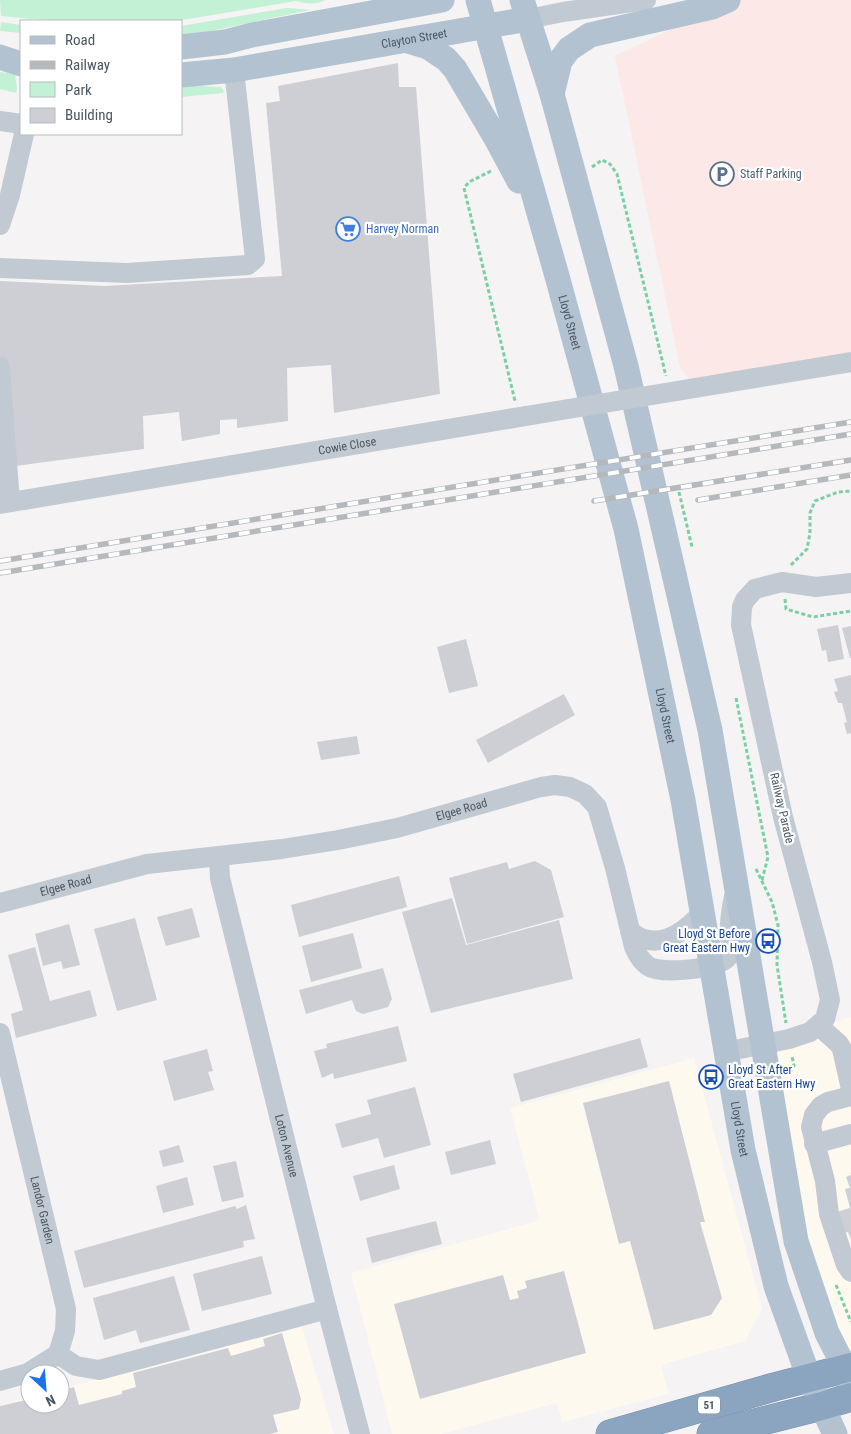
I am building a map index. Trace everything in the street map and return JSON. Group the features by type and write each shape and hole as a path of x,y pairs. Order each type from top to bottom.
{"highway":[{"name":"51","path":"610,1434 809,1378 849,1372"},
{"name":"51","path":"711,1434 851,1397"}],"main road":[{"path":"327,22 364,0"},
{"path":"182,47 225,42 252,35 442,0"},
{"name":"Lloyd Street","path":"478,0 557,276 626,529 683,800 743,1150 774,1277 809,1378 835,1434"},
{"path":"552,94 560,61 569,49 590,35 712,7 728,0"},
{"path":"525,10 552,94 626,366 710,730 796,1241 827,1333 849,1372"},
{"name":"Clayton Street","path":"182,75 234,70 486,27 525,10"},
{"path":"408,41 437,52 446,58 455,70 518,179 557,276"},
{"path":"0,57 20,54"},
{"path":"0,57 20,64"}],"street":[{"name":"Clayton Street","path":"525,10 564,12 646,0"},
{"path":"0,268 127,272 248,265 255,259 234,70"},
{"path":"0,121 20,124"},
{"path":"0,225 10,195 24,135"},
{"name":"Cowie Close","path":"5,503 521,410 695,388 851,362"},
{"path":"0,367 5,503"},
{"name":"Railway Parade","path":"819,1026 825,1020 830,1000 822,962 783,816 741,625 742,607 745,600 755,589 785,574 816,586 851,582"},
{"name":"Elgee Road","path":"0,903 147,864 282,849 397,828 542,787 556,785 570,787 585,794 597,808 615,868 634,948 639,957 649,967 664,971 680,971 722,962 730,956 732,948 730,918 737,884"},
{"name":"Loton Avenue","path":"219,856 220,878 360,1434"},
{"path":"630,931 642,939 654,941 678,933 702,913"},
{"path":"726,1052 801,1036 819,1026 842,1049 851,1089"},
{"name":"Landor Garden","path":"0,1033 66,1308 65,1331 58,1354"},
{"path":"851,1096 828,1102 814,1115 810,1127 825,1181 829,1214 846,1265 851,1272"},
{"path":"816,1150 851,1134"},
{"path":"816,1150 851,1148"},
{"path":"0,1381 28,1374 58,1354 76,1366 99,1370 327,1309"}],"path":[{"path":"592,167 602,160 610,164 617,174 666,377"},
{"path":"498,168 469,182 464,188 521,410"},
{"path":"851,491 838,492 815,501 810,512 810,533 807,549 785,574 786,609 813,617 851,611"}],"shaded area":[{"name":"Staff Parking","path":"733,0 851,0 851,363 695,388 680,367 615,56"},
{"path":"851,1017 851,1367 827,1333 764,1045"},
{"path":"694,1058 762,1308 745,1341 661,1365 669,1394 562,1422 557,1403 441,1434 392,1434 351,1273 540,1220 510,1108"},
{"path":"302,1327 334,1434 0,1434 0,1405 20,1400 20,1414 70,1414 70,1386"}],"green space":[{"path":"0,0 326,0 311,4 296,1 182,20 42,20 1,16"},
{"path":"287,8 310,10 182,36 182,26"},
{"path":"1,22 20,25 20,33 0,31"},
{"path":"0,72 15,74 16,93 0,89"},
{"path":"182,85 221,87 224,91 223,93 182,97"}],"building":[{"path":"398,63 399,87 416,87 440,394 334,413 331,365 287,368 288,421 237,428 237,419 220,420 220,434 182,441 179,412 143,416 144,449 15,466 0,365 0,281 105,286 282,276 266,103 280,101 278,86"},
{"path":"838,625 844,659 828,662 826,650 822,651 817,629"},
{"path":"851,626 851,658 850,658 842,628"},
{"path":"466,639 478,686 449,693 437,647"},
{"path":"851,675 851,733 847,734 844,723 847,722 842,703 838,703 834,692 838,691 834,679"},
{"path":"564,694 575,715 488,763 476,740"},
{"path":"357,736 360,754 321,760 317,742"},
{"path":"535,861 551,870 564,917 467,944 449,878 507,862 509,869"},
{"path":"399,876 407,907 299,937 291,905"},
{"path":"452,898 466,945 559,920 573,979 431,1013 402,912"},
{"path":"192,908 200,937 166,946 157,917"},
{"path":"135,918 157,1000 117,1011 94,929"},
{"path":"69,924 80,965 63,969 61,961 43,966 35,934"},
{"path":"353,933 362,968 311,982 302,946"},
{"path":"35,947 50,1001 90,990 97,1016 16,1038 11,1014 23,1010 8,955"},
{"path":"383,968 392,999 388,1007 363,1014 356,1011 352,1000 306,1014 299,990"},
{"path":"398,1026 407,1061 334,1079 333,1073 322,1078 314,1051 327,1048 326,1044"},
{"path":"640,1038 648,1067 521,1102 513,1074"},
{"path":"207,1049 213,1071 208,1072 214,1090 174,1101 163,1061"},
{"path":"669,1081 705,1222 700,1222 722,1298 711,1315 654,1330 630,1241 619,1244 583,1103"},
{"path":"415,1087 431,1145 384,1158 378,1138 342,1148 335,1124 371,1114 367,1100"},
{"path":"490,1140 496,1164 451,1175 445,1152"},
{"path":"179,1145 184,1162 163,1167 159,1151"},
{"path":"236,1161 244,1197 222,1202 213,1166"},
{"path":"394,1165 400,1189 360,1201 353,1176"},
{"path":"851,1175 851,1240 848,1232 844,1233 833,1213 850,1208 845,1189 850,1188 846,1177"},
{"path":"187,1177 194,1205 163,1213 156,1186"},
{"path":"246,1205 255,1239 243,1241 244,1247 84,1288 74,1251 235,1206 237,1209"},
{"path":"436,1221 442,1244 372,1263 366,1238"},
{"path":"262,1256 272,1294 202,1311 193,1274"},
{"path":"564,1271 586,1353 420,1399 394,1304 503,1275 510,1300 519,1298 517,1291 527,1288 525,1281"},
{"path":"174,1276 190,1330 140,1343 136,1330 104,1340 93,1298"},
{"path":"282,1333 301,1399 299,1409 273,1415 278,1432 269,1434 0,1434 0,1406 20,1401 20,1414 70,1414 70,1388 74,1387 79,1405 122,1394 122,1391 136,1387 133,1373 228,1348 231,1356 265,1346 263,1339"}],"railway":[{"path":"0,561 851,422"},
{"path":"0,573 851,434"},
{"path":"594,501 851,460"},
{"path":"698,500 851,475"}],"place":[{"name":"Staff Parking","path":"722,174"},
{"name":"Harvey Norman","path":"348,229"},
{"name":"Lloyd St Before Great Eastern Hwy","path":"768,941"},
{"name":"Lloyd St After Great Eastern Hwy","path":"711,1077"}]}
